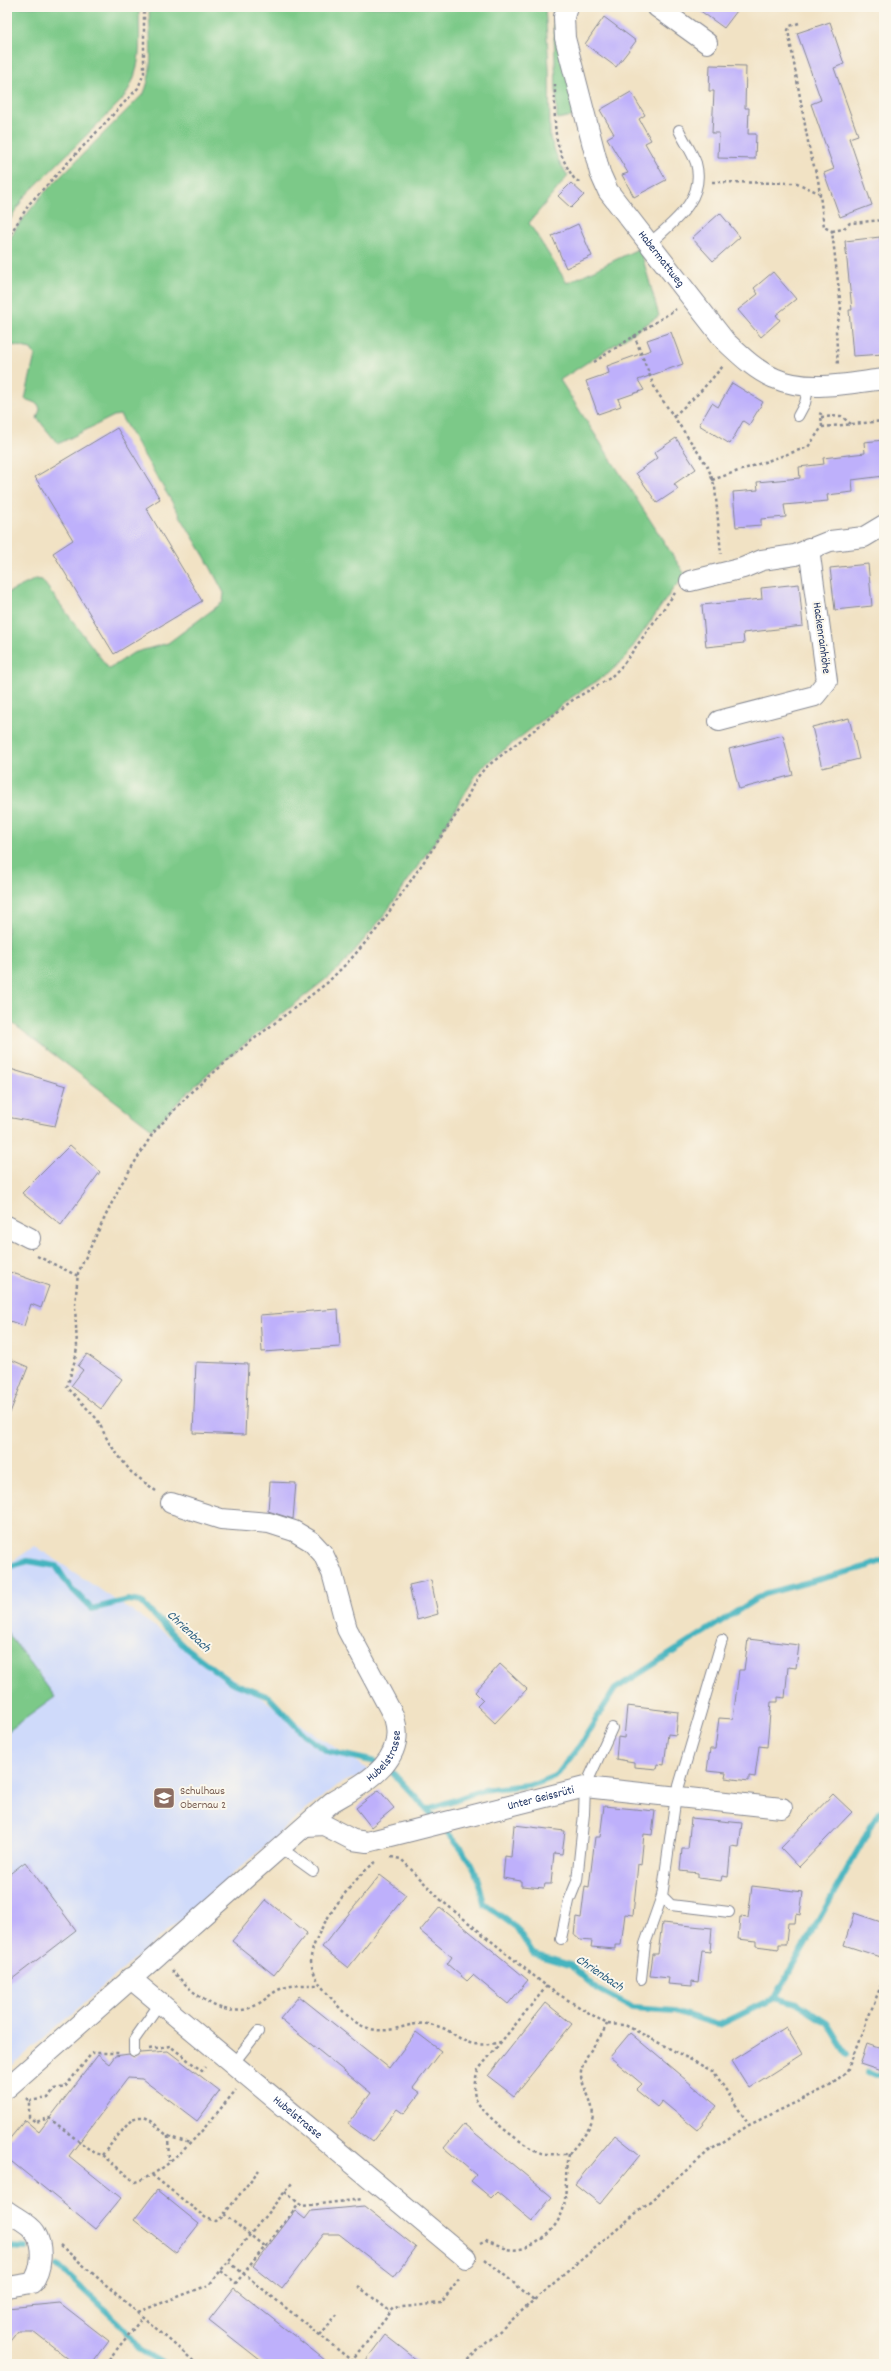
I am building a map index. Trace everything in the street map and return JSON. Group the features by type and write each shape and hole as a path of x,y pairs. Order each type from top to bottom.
{"street":[{"name":"Habermattweg","path":"567,7 564,17 565,38 600,173 608,191 692,298 736,351 745,360 774,378 809,385 839,384 884,379"},
{"path":"657,7 707,43"},
{"path":"690,581 723,573 762,560 795,555 830,540 864,537 884,525"},
{"name":"Hackenrainhöhe","path":"718,721 815,696 827,681 809,548"},
{"path":"7,1226 30,1238"},
{"name":"Hubelstrasse","path":"9,2086 130,1978 332,1802 377,1773 394,1750 398,1736 394,1717 347,1629 332,1574 323,1554 311,1541 294,1531 269,1523 221,1519 170,1503"},
{"name":"Unter Geissrüti","path":"306,1826 324,1824 352,1840 367,1842 585,1787 782,1808"},
{"name":"Hubelstrasse","path":"130,1978 466,2258"},
{"path":"7,2211 35,2232 40,2252 37,2276 32,2283 7,2287"}],"lane":[{"path":"649,244 682,214 692,202 698,182 696,162 679,130"},
{"path":"798,416 804,405 809,385"},
{"path":"642,1979 645,1944 662,1896 676,1796 722,1640"},
{"path":"561,1939 570,1901 577,1881 584,1814 585,1787 612,1728"},
{"path":"281,1848 313,1870"},
{"path":"662,1896 671,1906 729,1912"},
{"path":"134,2052 134,2040 160,2003"},
{"path":"233,2064 258,2032"}],"path":[{"path":"7,239 30,203 125,104 138,88 144,73 144,7"},
{"path":"799,23 790,26 788,30 796,84 802,101 810,153 820,193 824,227 832,231 843,229 850,223 884,220"},
{"path":"698,182 797,184 820,193"},
{"path":"832,231 840,308 836,331 839,384"},
{"path":"594,362 692,298"},
{"path":"634,335 655,389 708,467 712,480 723,573"},
{"path":"674,416 699,393 736,351"},
{"path":"712,480 808,447 822,427 821,414 804,405"},
{"path":"821,417 841,416 852,425"},
{"path":"822,427 884,421"},
{"path":"170,1503 131,1472 109,1443 97,1419 67,1387 75,1360 77,1347 75,1306 78,1276 120,1186 153,1133 191,1092 246,1045 327,983 350,960 378,928 465,802 476,779 485,768 574,699 610,678 622,666 677,591 690,581"},
{"path":"30,1238 25,1249 78,1276"},
{"path":"385,1856 401,1859 442,1901 546,1986 607,2024 625,2026 714,2072 749,2124"},
{"path":"379,1860 367,1867 359,1876 325,1922 316,1938 312,1950 311,1960 313,1972 320,1985 355,2022 368,2028 391,2031 418,2024 427,2024 440,2027 472,2045 485,2046 502,2042"},
{"path":"153,1958 169,1967 197,1996 228,2009 250,2008 278,1990 290,1986 320,1985"},
{"path":"463,2364 534,2300 710,2151 749,2124 830,2086 847,2071 884,1978"},
{"path":"546,1986 478,2070 474,2084 477,2102 484,2111 531,2149 555,2155 568,2154"},
{"path":"466,2258 475,2247 486,2242 507,2249 516,2249 529,2246 545,2236 562,2214 568,2154 592,2124 594,2115 581,2075 585,2059 601,2037 607,2024"},
{"path":"9,2086 29,2101 48,2098 54,2089 65,2087 92,2052 134,2052 170,2046 202,2071"},
{"path":"29,2101 29,2117 36,2122 49,2118 94,2153 102,2155 135,2182 152,2175 190,2143 248,2076"},
{"path":"102,2155 132,2119 138,2117 148,2118 168,2136 190,2143"},
{"path":"168,2136 169,2162"},
{"path":"152,2175 206,2218 216,2221 224,2214 259,2170"},
{"path":"138,2312 210,2285 292,2183"},
{"path":"285,2192 302,2206 364,2199 370,2203"},
{"path":"221,2271 236,2283 299,2204"},
{"path":"224,2214 265,2247"},
{"path":"35,2232 49,2238 71,2253 197,2364"},
{"path":"466,2258 477,2253 534,2300"},
{"path":"229,2262 352,2361 394,2308 441,2303 468,2267 466,2258"},
{"path":"358,2286 391,2312"},
{"path":"320,2336 339,2312"},
{"path":"105,2364 143,2317"}],"shaded area":[{"name":"Schulhaus Obernau 2","path":"35,1546 370,1771 337,1785 305,1811 7,2070 7,1565"}],"green space":[{"path":"7,7 139,7 139,54 134,76 123,99 24,197 7,225"},
{"path":"149,7 545,7 549,68 550,138 559,162 568,176 529,223 567,283 640,248 659,316 560,380 686,576 673,589 625,658 608,674 572,697 486,764 478,772 440,834 383,917 341,967 212,1070 152,1129 7,1019 7,593 36,579 42,580 109,669 133,653 168,643 223,602 224,593 206,559 120,415 114,416 58,444 37,418 40,409 38,404 25,399 35,355 31,349 7,344 7,245 16,228 42,195 144,93 149,73 151,51"},
{"path":"553,7 560,7 577,110 573,116 557,119"},
{"path":"7,1632 55,1697 7,1732"}],"building":[{"path":"695,7 740,7 724,28"},
{"path":"604,17 636,41 616,67 585,44"},
{"path":"830,22 844,64 834,68 858,135 849,138 872,205 840,217 824,173 834,169 811,104 821,100 797,33"},
{"path":"710,65 746,66 745,108 749,108 748,134 756,134 755,159 718,158 719,133 712,133 714,91 709,91"},
{"path":"631,92 645,115 639,119 651,140 645,143 666,180 634,197 622,175 628,173 607,138 614,134 600,110"},
{"path":"571,183 584,195 571,208 558,196"},
{"path":"720,213 740,237 713,261 692,238"},
{"path":"578,224 592,256 566,268 552,236"},
{"path":"880,237 884,281 881,283 884,354 853,356 849,310 852,310 845,241"},
{"path":"773,272 796,299 776,315 780,320 761,337 738,310 758,294 754,288"},
{"path":"671,332 683,364 638,380 644,390 618,399 621,406 598,414 586,381 609,373 607,366 651,350 647,340"},
{"path":"732,383 763,402 749,425 743,421 730,444 699,425 712,403 718,407"},
{"path":"117,428 160,499 146,508 202,601 114,654 53,553 73,540 35,477"},
{"path":"676,438 696,469 674,484 678,489 657,503 636,473 657,458 654,453"},
{"path":"884,440 884,476 852,480 853,492 827,495 828,501 784,505 786,517 761,519 761,525 736,527 733,492 758,490 757,482 800,478 799,467 824,464 823,458 865,453 864,442"},
{"path":"868,564 872,606 835,610 830,568"},
{"path":"799,584 803,626 743,633 744,643 706,647 702,605 762,599 761,588"},
{"path":"849,718 859,759 822,768 812,727"},
{"path":"783,735 793,775 739,789 729,749"},
{"path":"7,1068 66,1086 55,1126 7,1117"},
{"path":"70,1145 100,1172 61,1225 22,1193"},
{"path":"7,1271 49,1286 41,1308 31,1304 24,1326 7,1320"},
{"path":"338,1309 340,1347 262,1352 260,1315"},
{"path":"87,1354 122,1379 101,1409 71,1386 83,1370 78,1366"},
{"path":"7,1358 28,1367 8,1418 7,1418"},
{"path":"196,1362 248,1364 245,1435 193,1433"},
{"path":"270,1482 296,1483 293,1519 268,1511"},
{"path":"431,1580 438,1614 417,1620 409,1585"},
{"path":"748,1639 799,1645 796,1668 788,1667 785,1698 778,1697 778,1702 771,1702 767,1747 759,1746 755,1777 749,1776 749,1781 725,1778 726,1773 707,1771 710,1749 715,1749 719,1718 733,1719 739,1670 744,1670"},
{"path":"500,1664 527,1689 495,1723 477,1706 483,1700 475,1692"},
{"path":"627,1706 678,1712 676,1735 668,1734 664,1765 658,1764 657,1769 634,1767 634,1762 616,1759 618,1737 624,1738"},
{"path":"379,1790 394,1808 371,1827 356,1808"},
{"path":"833,1794 852,1812 799,1867 781,1848"},
{"path":"604,1806 655,1811 652,1835 644,1834 641,1865 638,1864 633,1915 625,1914 621,1945 615,1945 615,1949 591,1947 592,1941 580,1940 574,1935 576,1917 581,1918 585,1886 589,1887 595,1837 600,1837"},
{"path":"691,1818 742,1823 739,1847 731,1846 728,1877 722,1876 721,1881 698,1878 698,1873 680,1871 682,1849 688,1849"},
{"path":"514,1825 565,1831 562,1854 554,1853 551,1884 545,1884 544,1888 521,1886 521,1881 503,1878 505,1856 511,1857"},
{"path":"25,1862 76,1930 7,1983 7,1876"},
{"path":"380,1875 406,1895 348,1968 322,1947"},
{"path":"752,1886 803,1892 800,1915 796,1914 795,1923 788,1923 786,1944 779,1944 779,1949 756,1946 756,1941 738,1939 740,1917 748,1918"},
{"path":"266,1900 307,1933 274,1975 232,1941"},
{"path":"440,1907 528,1980 508,2004 473,1975 467,1981 447,1964 452,1957 420,1931"},
{"path":"854,1913 884,1923 884,1958 844,1945"},
{"path":"662,1923 712,1928 710,1952 702,1951 698,1982 692,1981 692,1986 668,1984 669,1978 650,1976 653,1954 658,1954"},
{"path":"299,1996 389,2068 416,2032 441,2051 413,2088 420,2093 404,2114 397,2109 372,2142 348,2124 371,2093 280,2019"},
{"path":"546,2003 572,2024 514,2096 488,2076"},
{"path":"786,2027 802,2054 749,2088 732,2061"},
{"path":"630,2033 717,2106 697,2130 662,2101 657,2107 636,2090 642,2084 610,2057"},
{"path":"867,2044 884,2050 884,2072 860,2064"},
{"path":"168,2051 220,2091 197,2121 142,2079 128,2078 69,2156 121,2198 95,2229 7,2158 7,2142 25,2120 39,2132 98,2055 109,2064 115,2056 129,2054 134,2057 140,2053"},
{"path":"464,2124 552,2197 532,2221 497,2192 491,2198 471,2181 476,2175 444,2148"},
{"path":"615,2135 640,2155 600,2204 575,2184"},
{"path":"157,2190 199,2224 176,2253 134,2220"},
{"path":"364,2206 416,2247 394,2277 339,2234 324,2234 282,2289 253,2266 295,2211 305,2219 311,2211"},
{"path":"234,2288 330,2364 265,2364 209,2320"},
{"path":"60,2303 109,2341 92,2364 75,2364 33,2331 18,2331 7,2345 7,2308"},
{"path":"385,2335 422,2364 363,2364"}],"waterway":[{"path":"428,1809 483,1790 535,1784 557,1775 580,1745 615,1689 764,1594 869,1566 884,1560"},
{"name":"Chrienbach","path":"7,1567 28,1561 56,1566 70,1587 92,1609 128,1600 141,1602 187,1649 231,1682 269,1697 304,1735 327,1751 376,1762"},
{"name":"Chrienbach","path":"389,1769 434,1817"},
{"path":"775,1998 879,1812 884,1809"},
{"name":"Chrienbach","path":"447,1832 472,1865 484,1904 516,1927 533,1954 570,1965 598,1990 632,2008 674,2011 719,2025 775,1998"},
{"path":"775,1998 797,2004 827,2023 847,2055"},
{"path":"867,2071 876,2075 884,2075"},
{"path":"7,2247 26,2248"},
{"path":"58,2266 121,2325 140,2350 164,2364"}],"place":[{"name":"Schulhaus Obernau 2","path":"164,1798"}]}
